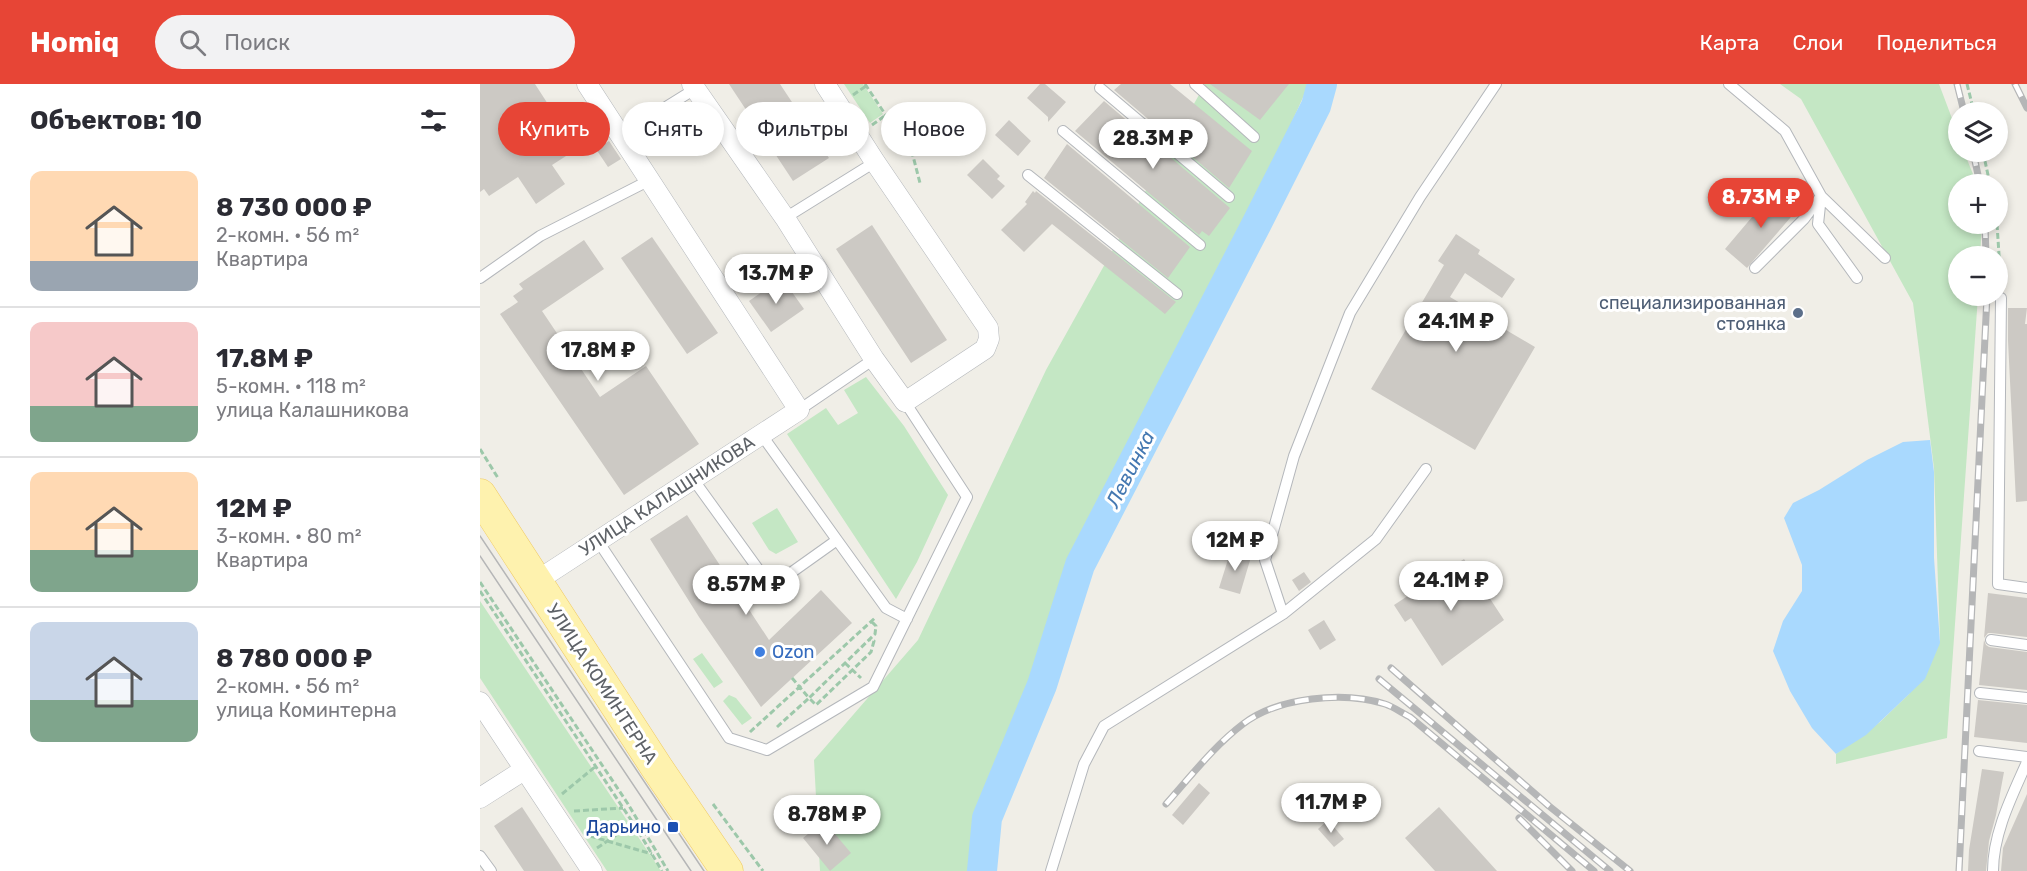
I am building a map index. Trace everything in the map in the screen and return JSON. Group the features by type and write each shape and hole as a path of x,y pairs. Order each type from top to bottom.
{"main road":[{"name":"УЛИЦА КОМИНТЕРНА","path":"480,495 657,768 728,871"}],"street":[{"path":"587,84 799,410"},
{"path":"693,87 785,218 874,359 905,402 985,350 989,339 988,328 825,84"},
{"name":"УЛИЦА КАЛАШНИКОВА","path":"535,582 799,410"},
{"path":"480,702 592,871"},
{"path":"480,798 524,770"}],"lane":[{"path":"1195,84 1254,137"},
{"path":"1283,614 1265,560 1294,456 1350,313 1420,197 1496,84"},
{"path":"1729,84 1785,131 1821,196 1885,258"},
{"path":"621,135 693,87"},
{"path":"1100,88 1229,197"},
{"path":"1062,131 1200,245"},
{"path":"785,218 875,162"},
{"path":"1028,175 1177,294"},
{"path":"480,278 540,236 650,180"},
{"path":"1755,268 1804,219 1821,196"},
{"path":"1821,196 1818,224 1857,278"},
{"path":"2001,306 1998,584 2027,588"},
{"path":"799,410 874,359"},
{"path":"598,541 729,738 767,750 873,687 967,497 905,402"},
{"path":"761,434 886,608 906,619"},
{"path":"1051,871 1084,764 1104,726 1283,614 1376,540 1426,469"},
{"path":"693,479 771,587 837,540"},
{"path":"1991,640 2027,645"},
{"path":"1980,693 2027,698"},
{"path":"1979,751 2027,757"},
{"path":"1993,871 2002,819 2027,762"},
{"path":"480,856 491,871"}],"path":[{"path":"865,84 913,156 920,183"},
{"path":"1967,84 1972,102"},
{"path":"480,582 628,804 668,871"},
{"path":"480,591 596,766 662,871"},
{"path":"740,741 886,608"},
{"path":"774,731 874,634 876,626 871,621"},
{"path":"792,678 816,705 871,652 874,641 869,639"},
{"path":"845,663 873,687"},
{"path":"551,809 596,766"},
{"path":"551,809 623,808"},
{"path":"593,850 630,825"},
{"path":"583,834 652,854"}],"green space":[{"path":"844,84 863,84 881,111 881,115 870,123 869,102 856,102"},
{"path":"1205,84 1309,84 1054,649 981,871 820,871 814,760 918,640 1046,370"},
{"path":"1780,84 1939,84 1948,108 1948,162 1968,162 1973,174 1948,174 1948,234 1981,234 1981,246 1948,246 1948,306 1977,306 1947,738 1836,764 1836,754 1880,722 1909,694 1940,640 1934,468 1913,303 1801,99"},
{"path":"866,377 904,426 948,495 917,562 896,599 787,434 826,408 838,425 858,413 844,390"},
{"path":"777,508 798,542 776,554 769,550 752,523"},
{"path":"480,601 661,871 607,871 480,678"},
{"path":"702,653 723,682 714,688 693,659"},
{"path":"729,695 736,698 752,718 742,725 723,701"}],"water":[{"path":"1930,440 1934,472 1934,558 1940,643 1925,679 1866,735 1836,754 1812,728 1790,691 1773,651 1783,621 1802,591 1802,565 1784,518 1793,503 1819,490 1867,460 1903,442"}],"building":[{"path":"480,84 535,84 547,102 498,102 498,156 566,156 552,165 565,184 536,204 518,177 489,196 484,189 480,192"},
{"path":"729,84 780,84 792,102 741,102"},
{"path":"1040,84 1045,84 1066,102 1048,122 1048,117 1027,98"},
{"path":"1121,84 1170,84 1252,151 1229,188 1114,90"},
{"path":"1210,84 1289,84 1260,120"},
{"path":"1104,101 1230,208 1209,236 1202,231 1199,235 1075,131"},
{"path":"1009,120 1031,141 1018,156 995,135"},
{"path":"610,142 621,159 608,167 601,156 610,156"},
{"path":"1067,144 1190,247 1168,278 1044,178"},
{"path":"777,156 828,156 829,158 793,181"},
{"path":"983,159 1000,176 997,179 1005,186 992,199 967,175"},
{"path":"1033,191 1035,193 1036,191 1176,302 1165,314 1052,224 1024,252 1001,230 1027,204 1025,202"},
{"path":"1774,191 1797,210 1747,268 1725,249"},
{"path":"872,225 947,340 911,363 836,249"},
{"path":"1456,234 1480,250 1478,254 1515,279 1502,298 1465,273 1450,297 1535,347 1475,450 1371,389 1444,265 1438,261"},
{"path":"652,237 718,333 687,354 621,258"},
{"path":"584,240 604,269 542,311 600,397 646,366 699,444 624,495 500,314 518,302 513,296 523,289 519,284"},
{"path":"782,278 804,309 771,332 749,301"},
{"path":"2008,308 2027,308 2025,324 2027,324 2027,501 2016,502 2008,341"},
{"path":"687,515 769,640 821,590 852,623 761,707 699,617 650,539"},
{"path":"1231,550 1251,557 1240,594 1219,588"},
{"path":"1464,559 1504,620 1442,666 1411,618 1405,622 1394,605"},
{"path":"1304,572 1311,582 1299,591 1292,580"},
{"path":"1988,593 2027,598 2027,637 1988,633 1984,638"},
{"path":"1324,620 1336,640 1320,650 1308,630"},
{"path":"1984,640 1989,647 2027,652 2027,690 1979,685"},
{"path":"1978,700 2027,705 2027,743 1974,737"},
{"path":"1982,769 2004,772 1989,841 1986,871 1968,871 1969,850"},
{"path":"1199,783 1210,793 1183,825 1172,815"},
{"path":"2027,794 2027,871 2001,871 2003,848"},
{"path":"522,807 564,871 524,871 494,826"},
{"path":"1439,807 1497,871 1435,871 1405,838"},
{"path":"1328,820 1344,839 1334,847 1318,829"},
{"path":"824,821 851,853 830,871 803,838"}],"waterway":[{"name":"Левинка","path":"982,871 987,818 1042,685 1080,565 1316,106 1322,84"}],"tram line":[{"path":"480,536 704,871"},
{"path":"480,556 691,871"}],"railway":[{"path":"1957,84 1962,102"},
{"path":"2015,84 2027,108"},
{"path":"1975,162 1978,174"},
{"path":"1985,234 1986,246"},
{"path":"1959,871 1987,306"},
{"path":"1391,668 1549,806 1630,871"},
{"path":"1379,679 1610,871"},
{"path":"1166,804 1222,742 1257,715 1293,702 1312,699 1331,697 1369,700 1388,705 1410,717 1594,871"},
{"path":"1519,818 1572,871"}],"place":[{"name":"специализированная стоянка","path":"1798,313"},
{"name":"Ozon","path":"760,652"},
{"name":"Дарьино","path":"673,827"}]}
